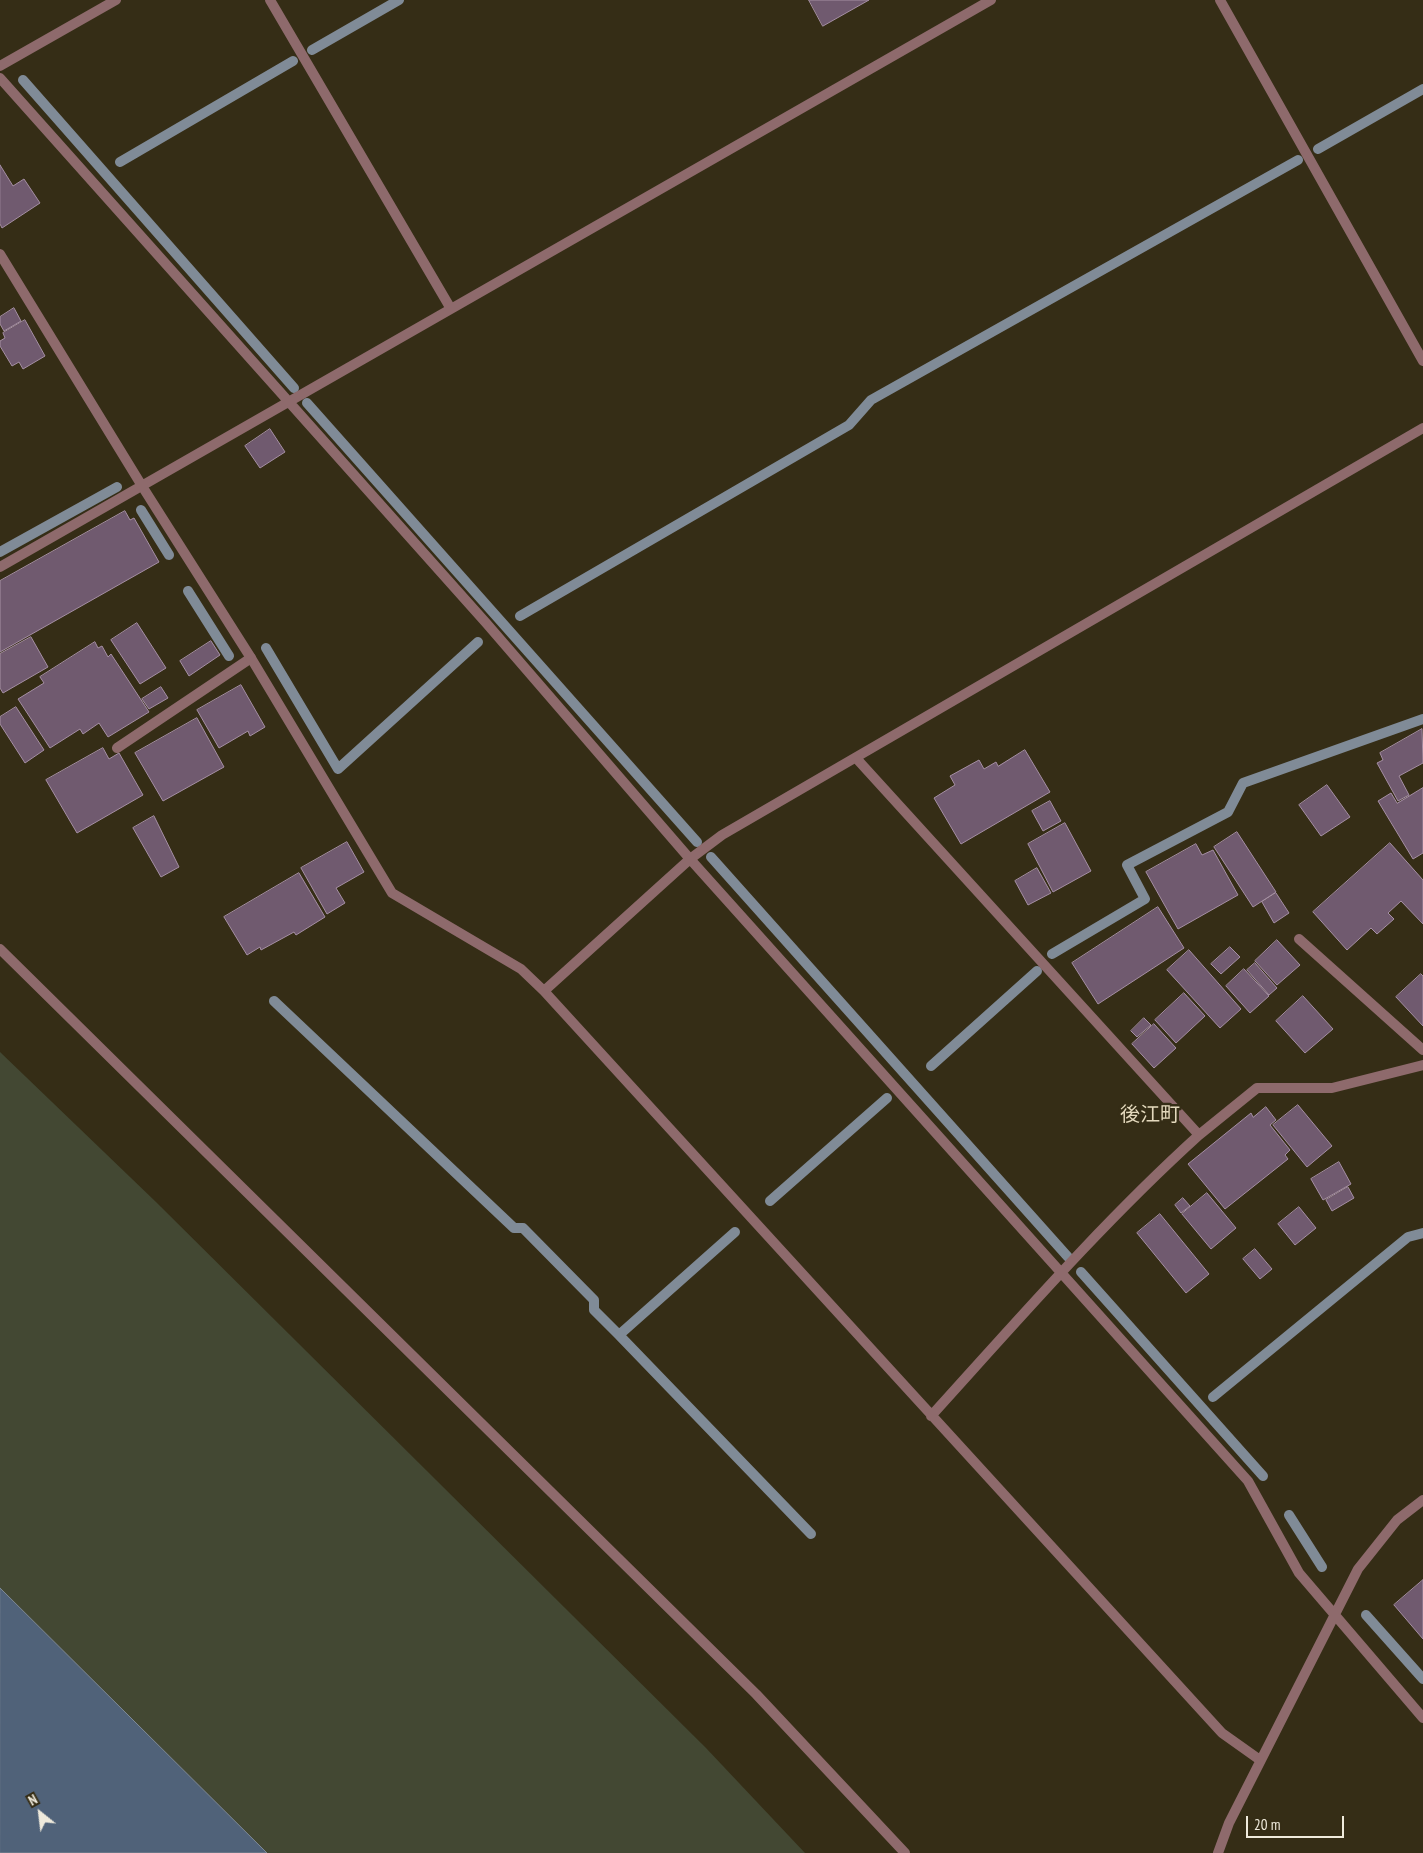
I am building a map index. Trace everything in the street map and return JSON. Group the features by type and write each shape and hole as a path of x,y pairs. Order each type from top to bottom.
{"street":[{"path":"0,66 101,4 116,0"},
{"path":"270,0 450,309"},
{"path":"0,567 990,0"},
{"path":"1220,0 1423,361"},
{"path":"0,78 487,624 690,858 1248,1481 1299,1573 1423,1718"},
{"path":"0,254 142,486 251,658 392,893 520,969 544,991 1222,1733 1260,1760"},
{"path":"544,991 690,858 722,835 1423,428"},
{"path":"117,748 251,658"},
{"path":"856,758 1199,1135"},
{"path":"1300,938 1423,1050"},
{"path":"0,949 756,1694 905,1853"},
{"path":"931,1416 1061,1272 1148,1181 1199,1135 1257,1088 1332,1088 1423,1065"},
{"path":"1218,1853 1229,1823 1260,1760 1364,1562 1396,1520 1423,1500"}],"green space":[{"path":"0,1052 156,1202 706,1748 805,1853 267,1853 0,1588"}],"water":[{"path":"0,1588 267,1853 0,1853"}],"building":[{"path":"809,0 869,0 823,26"},
{"path":"0,165 13,186 24,179 40,203 2,228 0,224"},
{"path":"14,308 21,321 4,331 0,324 0,317"},
{"path":"25,320 45,356 23,369 19,362 12,366 0,346 0,341 5,338 3,333"},
{"path":"270,429 285,452 260,468 245,446"},
{"path":"125,511 130,520 134,518 159,562 0,652 0,581"},
{"path":"137,623 166,668 140,684 111,640"},
{"path":"31,637 48,667 3,693 0,688 0,654"},
{"path":"211,641 220,655 189,676 180,661"},
{"path":"95,642 98,648 102,646 108,657 111,654 149,712 108,737 99,723 83,734 80,729 50,748 18,699 44,683 40,677"},
{"path":"241,685 265,727 250,736 248,731 219,748 197,710"},
{"path":"161,687 168,698 149,709 142,699"},
{"path":"16,707 44,750 25,763 0,724 0,717"},
{"path":"197,718 224,767 163,801 135,753"},
{"path":"1422,729 1423,763 1399,776 1409,795 1398,801 1377,763 1383,760 1380,753"},
{"path":"103,748 109,759 119,753 143,795 77,833 46,780"},
{"path":"1025,750 1050,792 961,844 934,798 955,785 950,776 979,760 984,769 996,762 998,766"},
{"path":"1327,785 1350,817 1321,836 1299,805"},
{"path":"1423,788 1423,853 1413,859 1378,801 1391,793 1397,803"},
{"path":"1050,801 1061,821 1043,831 1032,811"},
{"path":"154,816 179,867 161,877 133,828"},
{"path":"1065,823 1091,871 1053,892 1028,844"},
{"path":"1237,832 1276,892 1253,907 1214,847"},
{"path":"347,842 364,872 336,888 345,903 327,914 301,868"},
{"path":"1390,843 1423,880 1423,924 1401,901 1388,913 1394,919 1377,934 1371,928 1347,950 1313,912"},
{"path":"1196,844 1202,855 1213,850 1238,895 1178,929 1146,872"},
{"path":"1037,868 1051,893 1028,905 1015,881"},
{"path":"299,873 325,917 296,935 294,932 261,950 260,947 247,955 224,917"},
{"path":"1276,893 1289,913 1274,923 1262,902"},
{"path":"1158,907 1184,948 1098,1004 1072,963"},
{"path":"1277,940 1300,965 1277,985 1255,961"},
{"path":"1230,947 1240,957 1221,974 1211,964"},
{"path":"1189,950 1241,1009 1220,1028 1167,970"},
{"path":"1255,963 1277,988 1269,995 1247,970"},
{"path":"1244,969 1269,996 1250,1013 1226,986"},
{"path":"1421,974 1423,976 1423,1026 1396,997"},
{"path":"1184,993 1205,1016 1176,1043 1155,1020"},
{"path":"1303,996 1333,1029 1305,1053 1276,1021"},
{"path":"1144,1018 1151,1025 1137,1037 1131,1031"},
{"path":"1154,1024 1176,1048 1154,1068 1132,1044"},
{"path":"1298,1105 1332,1146 1307,1167 1273,1125"},
{"path":"1266,1107 1276,1120 1270,1125 1290,1150 1285,1155 1288,1159 1225,1209 1188,1164 1251,1113 1253,1117"},
{"path":"1339,1162 1351,1184 1323,1200 1311,1179"},
{"path":"1348,1187 1354,1198 1332,1211 1326,1200"},
{"path":"1207,1193 1236,1228 1211,1249 1182,1214"},
{"path":"1183,1198 1190,1206 1181,1213 1175,1205"},
{"path":"1299,1207 1316,1228 1295,1245 1278,1224"},
{"path":"1160,1214 1209,1274 1186,1293 1137,1233"},
{"path":"1255,1249 1272,1269 1260,1279 1243,1259"},
{"path":"1423,1580 1423,1639 1394,1605"}],"waterway":[{"path":"312,50 399,0"},
{"path":"120,162 293,61"},
{"path":"23,80 294,388"},
{"path":"1318,149 1423,89"},
{"path":"520,616 849,425 871,400 1298,160"},
{"path":"307,403 697,842"},
{"path":"0,552 117,487"},
{"path":"141,510 169,555"},
{"path":"188,591 229,656"},
{"path":"266,648 338,769 478,642"},
{"path":"1052,954 1145,899 1127,865 1228,812 1243,783 1423,719"},
{"path":"711,857 1068,1257"},
{"path":"931,1066 1037,971"},
{"path":"274,1001 514,1228 523,1228 594,1300 594,1310 619,1335"},
{"path":"770,1201 887,1098"},
{"path":"735,1232 619,1335 811,1534"},
{"path":"1213,1397 1408,1237 1423,1233"},
{"path":"1081,1272 1263,1476"},
{"path":"1289,1515 1322,1567"},
{"path":"1366,1615 1423,1679"}],"district":[{"name":"後江町","path":"1150,1115"}]}
